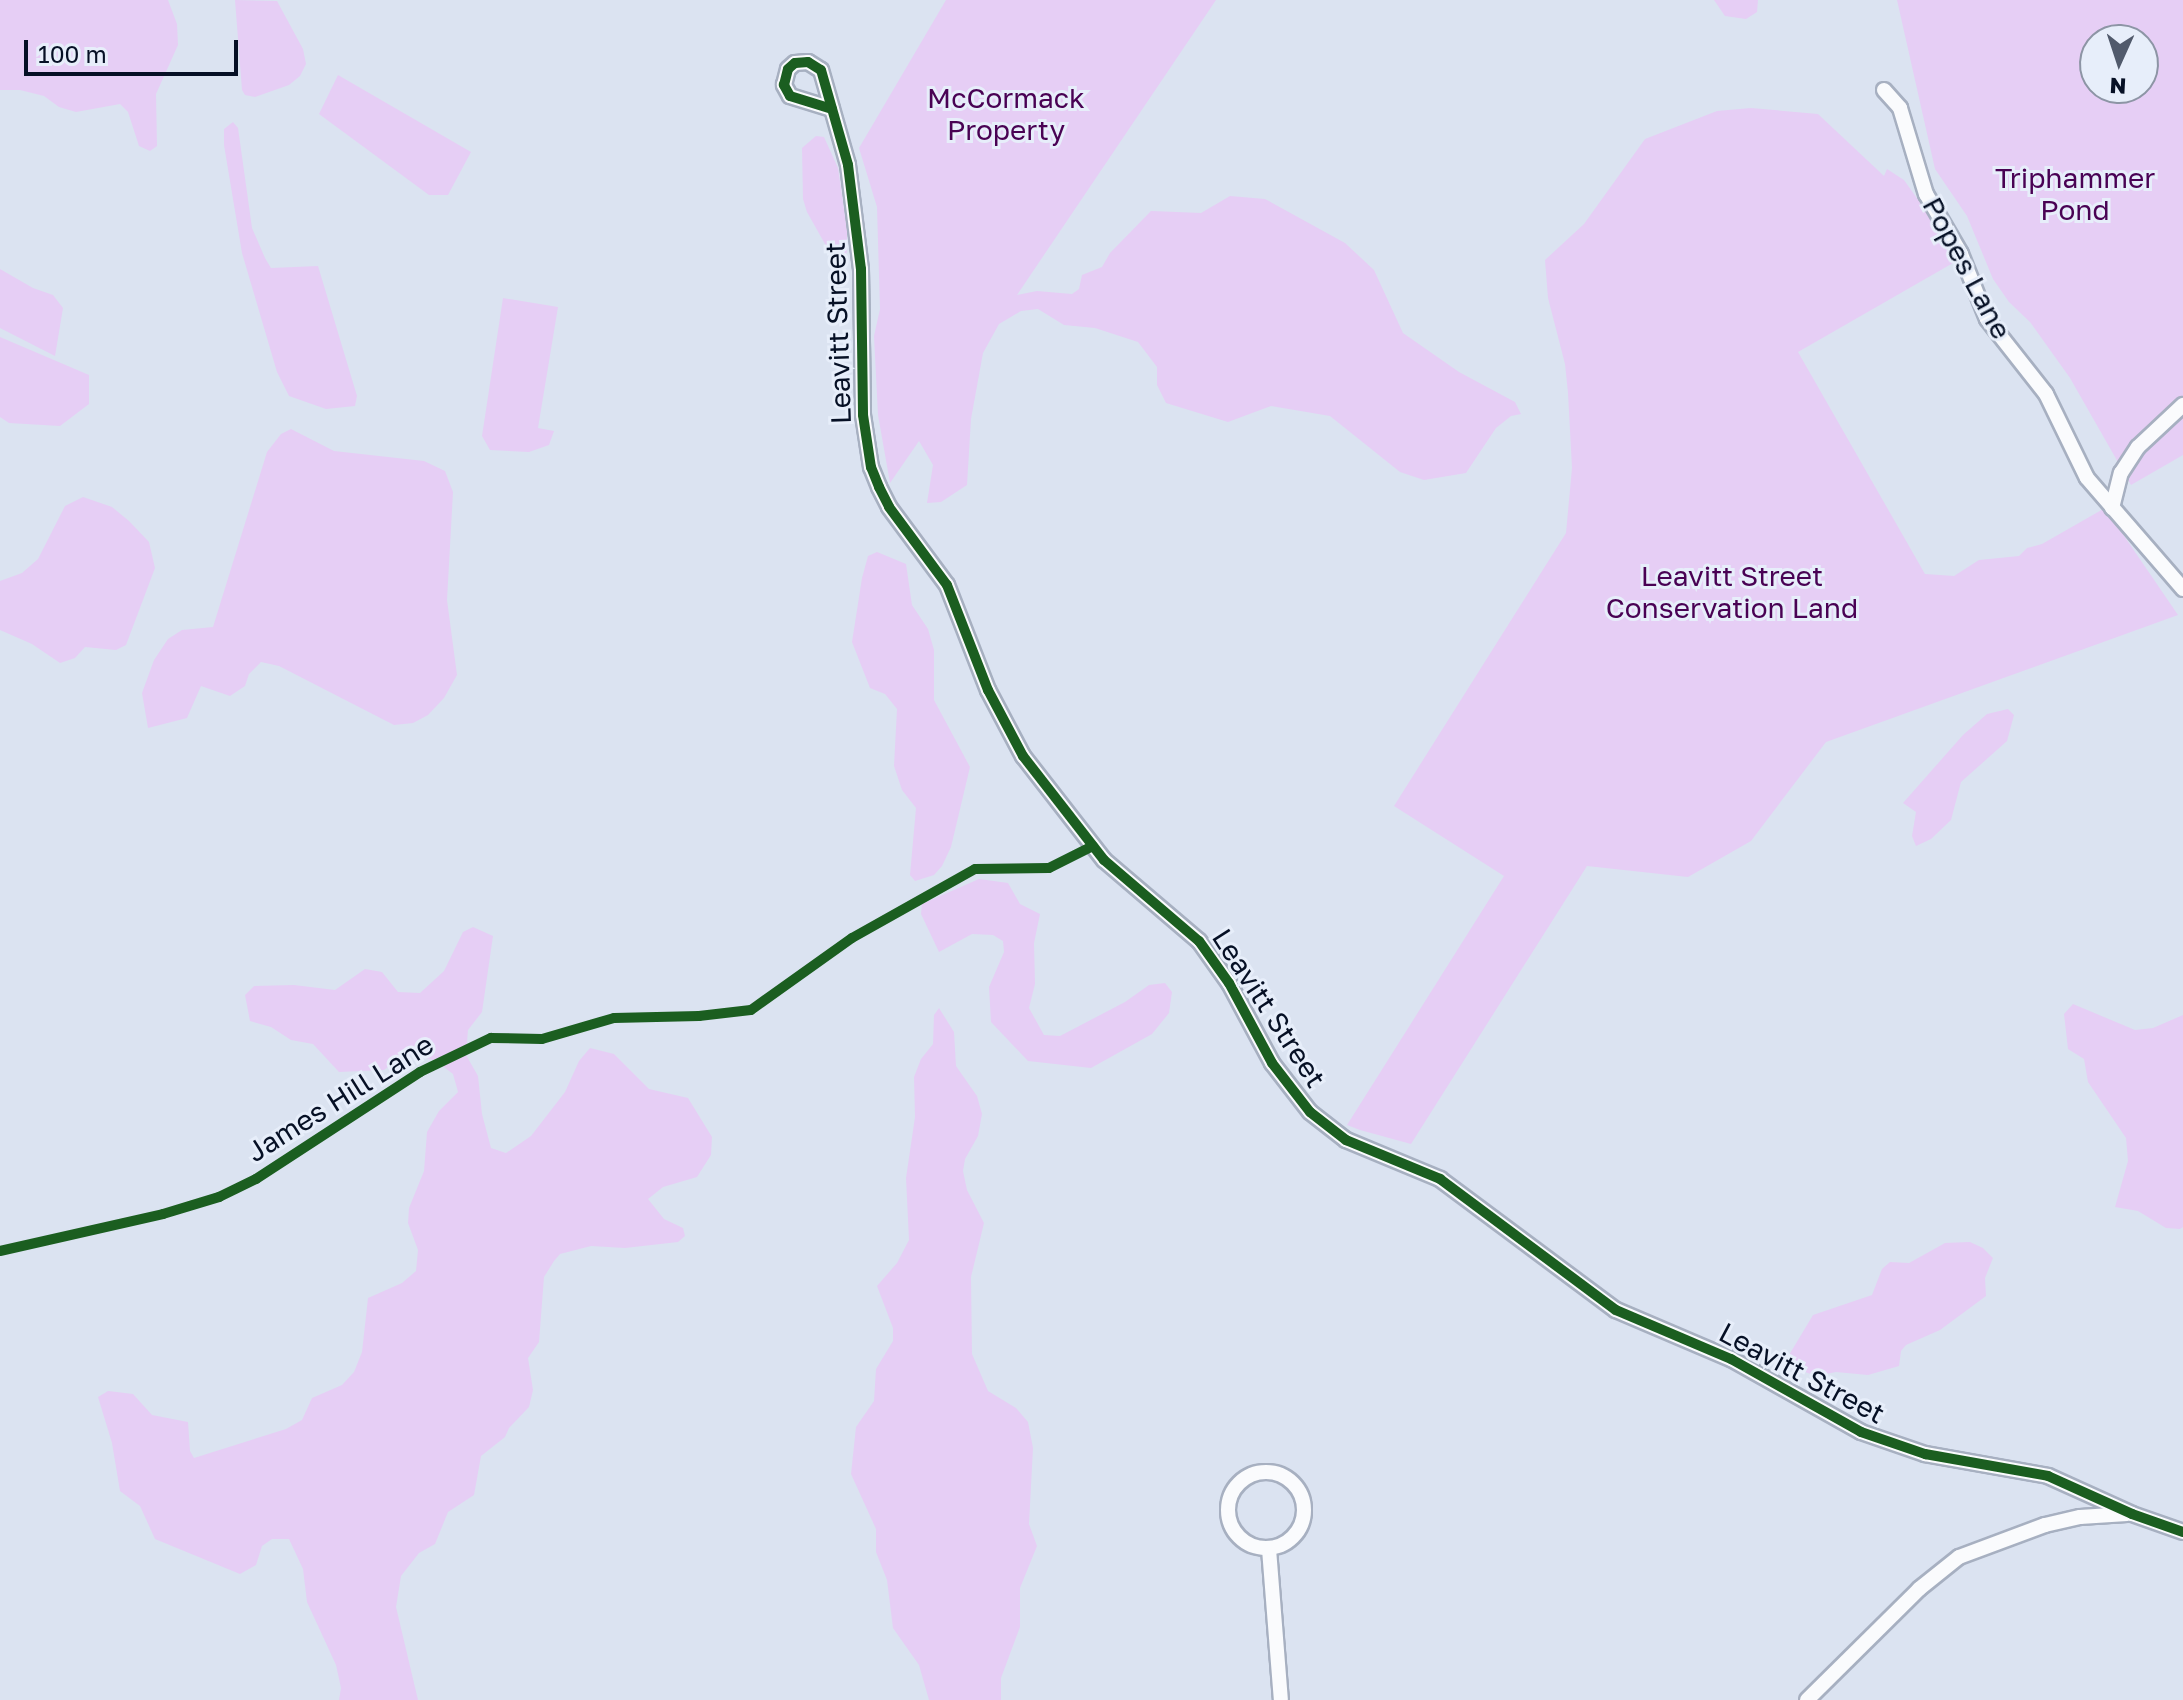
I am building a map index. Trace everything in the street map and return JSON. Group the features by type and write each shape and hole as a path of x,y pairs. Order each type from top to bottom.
{"street":[{"name":"Popes Lane","path":"1884,90 1900,108 1926,194 1961,254 1987,319 2046,394 2087,478 2183,589"},
{"name":"Leavitt Street","path":"832,109 848,165 857,220 863,415 871,467 879,487 889,507 947,585 993,701 1023,756 1104,860 1199,941 1229,983 1272,1063 1310,1112 1346,1140 1440,1179 1616,1310 1731,1359 1861,1432 1904,1449 2022,1470 2082,1489 2132,1514 2183,1532"},
{"path":"2112,508 2121,473 2138,447 2183,405"},
{"path":"1259,1473 1285,1477 1300,1493 1304,1505 1298,1532 1288,1542 1269,1549 1251,1546 1236,1535 1227,1513 1235,1487 1259,1473"},
{"path":"2080,1517 2082,1489"},
{"path":"1807,1700 1947,1565 2001,1539 2080,1517 2132,1514"},
{"path":"1269,1549 1281,1700"}],"green space":[{"path":"0,0 168,0 177,24 178,45 156,94 157,146 150,151 139,146 128,112 120,104 76,112 59,107 44,96 20,90 0,90"},
{"path":"235,0 277,1 303,49 306,64 300,76 289,85 255,97 245,95 242,90"},
{"name":"McCormack Property","path":"946,0 1216,0 1017,295 1037,291 1072,294 1079,289 1082,275 1102,267 1110,253 1151,211 1201,213 1230,196 1265,199 1345,243 1374,270 1403,333 1459,372 1515,402 1521,414 1511,416 1496,428 1466,473 1424,480 1400,472 1330,416 1271,406 1228,422 1166,403 1157,385 1157,367 1138,342 1095,328 1064,325 1038,309 1021,311 999,324 983,353 971,419 967,485 941,502 927,503 933,465 919,441 890,483 878,415 874,336 880,309 877,207 859,148"},
{"path":"1714,0 1758,0 1757,12 1746,19 1725,16"},
{"name":"Triphammer Pond","path":"1897,0 2183,0 2183,455 2131,485 2070,378 2030,322 2009,302 1993,279 1967,216 1935,169"},
{"path":"338,75 471,152 448,195 429,195 319,114"},
{"name":"Leavitt Street Conservation Land","path":"1751,108 1818,114 1884,176 1887,169 1904,180 1960,259 1798,352 1925,574 1954,576 1979,560 2019,556 2027,548 2042,544 2105,508 2178,615 1826,742 1751,841 1688,877 1587,866 1411,1144 1347,1125 1504,876 1394,806 1566,533 1572,468 1568,393 1565,364 1548,298 1545,260 1584,224 1645,139 1717,111"},
{"path":"233,122 238,128 252,228 271,268 318,266 357,396 355,406 326,409 289,396 277,372 242,253 224,145 224,129"},
{"path":"816,136 824,137 838,168 847,231 847,252 841,260 825,244 803,199 802,148"},
{"path":"0,269 33,288 53,295 63,308 55,356 0,328"},
{"path":"503,298 558,307 538,428 554,431 549,445 529,452 490,450 482,436"},
{"path":"0,337 89,375 89,404 60,426 9,423 0,417"},
{"path":"291,429 334,451 424,461 445,471 453,492 447,600 457,675 444,698 428,715 413,723 394,725 279,666 261,662 249,674 245,686 230,696 201,686 187,718 148,728 142,693 154,660 168,639 182,630 213,627 267,452 281,434"},
{"path":"83,497 112,507 129,521 149,542 155,568 126,645 116,650 85,647 75,658 60,663 32,644 0,630 0,581 22,573 38,559 65,506"},
{"path":"877,552 906,564 912,605 928,629 934,650 934,700 970,767 951,847 942,866 934,875 915,881 910,875 916,808 902,790 894,766 897,709 885,694 870,688 852,642 868,556"},
{"path":"2008,709 2014,715 2007,741 1961,782 1951,820 1931,839 1916,846 1912,836 1916,812 1903,803 1963,735 1987,714"},
{"path":"979,879 1008,883 1020,904 1040,914 1034,943 1035,984 1029,1008 1044,1035 1060,1036 1125,1002 1149,985 1165,983 1172,992 1169,1013 1152,1034 1091,1068 1028,1061 991,1022 989,987 1004,952 1003,941 993,935 972,934 939,952 921,914 922,904"},
{"path":"473,927 493,936 482,1012 468,1030 466,1055 478,1076 482,1114 491,1148 506,1153 531,1136 565,1092 579,1061 590,1048 614,1054 649,1089 688,1098 712,1137 711,1155 697,1177 663,1187 648,1199 664,1219 683,1228 685,1236 678,1242 625,1248 591,1246 560,1254 554,1261 544,1277 539,1342 528,1358 533,1390 529,1407 509,1428 505,1437 481,1456 474,1495 448,1512 435,1544 419,1553 401,1576 396,1607 418,1700 339,1700 341,1688 336,1665 307,1602 303,1569 289,1539 272,1539 262,1546 256,1565 240,1574 155,1539 140,1506 120,1491 112,1443 98,1397 108,1391 133,1394 152,1415 188,1422 190,1451 194,1458 286,1429 302,1420 312,1398 342,1385 354,1372 362,1352 368,1298 402,1283 416,1271 418,1250 408,1223 409,1208 424,1171 427,1132 439,1111 458,1092 453,1074 436,1061 413,1054 401,1057 384,1070 339,1072 313,1044 291,1040 271,1027 250,1021 245,995 254,986 294,985 335,990 365,969 382,972 398,992 420,993 444,971 463,932"},
{"path":"2073,1004 2135,1030 2153,1028 2183,1015 2183,1227 2180,1229 2166,1228 2138,1211 2115,1207 2128,1161 2126,1138 2088,1082 2084,1059 2068,1049 2064,1014"},
{"path":"939,1008 954,1032 956,1066 977,1096 982,1114 978,1136 965,1159 963,1171 967,1190 984,1223 971,1277 972,1354 988,1391 1016,1408 1028,1422 1033,1448 1029,1524 1037,1546 1020,1588 1020,1627 1001,1678 1001,1700 929,1700 919,1665 893,1628 887,1580 876,1552 876,1529 851,1474 856,1427 874,1401 876,1369 893,1341 893,1328 877,1286 897,1263 909,1240 906,1178 915,1117 914,1077 921,1059 933,1044 934,1015"},
{"path":"1970,1242 1983,1248 1993,1258 1985,1278 1986,1296 1940,1330 1906,1345 1901,1351 1899,1366 1868,1375 1836,1372 1816,1376 1800,1370 1789,1355 1813,1315 1872,1295 1882,1269 1890,1262 1909,1263 1945,1243"}],"cycle path":[{"path":"832,109 790,96 784,85 788,69 795,63 808,62 821,70 848,165 861,269 863,415 871,467 879,487 889,507 947,585 988,690 1023,756 1104,860 1199,941 1229,983 1272,1063 1310,1112 1346,1140 1440,1179 1616,1310 1731,1359 1861,1432 1925,1454 2048,1476 2132,1514 2183,1532"},
{"name":"James Hill Lane","path":"0,1251 163,1214 219,1197 256,1179 420,1072 491,1038 542,1039 614,1018 699,1016 751,1010 852,938 975,869 1049,868 1093,846"}]}
